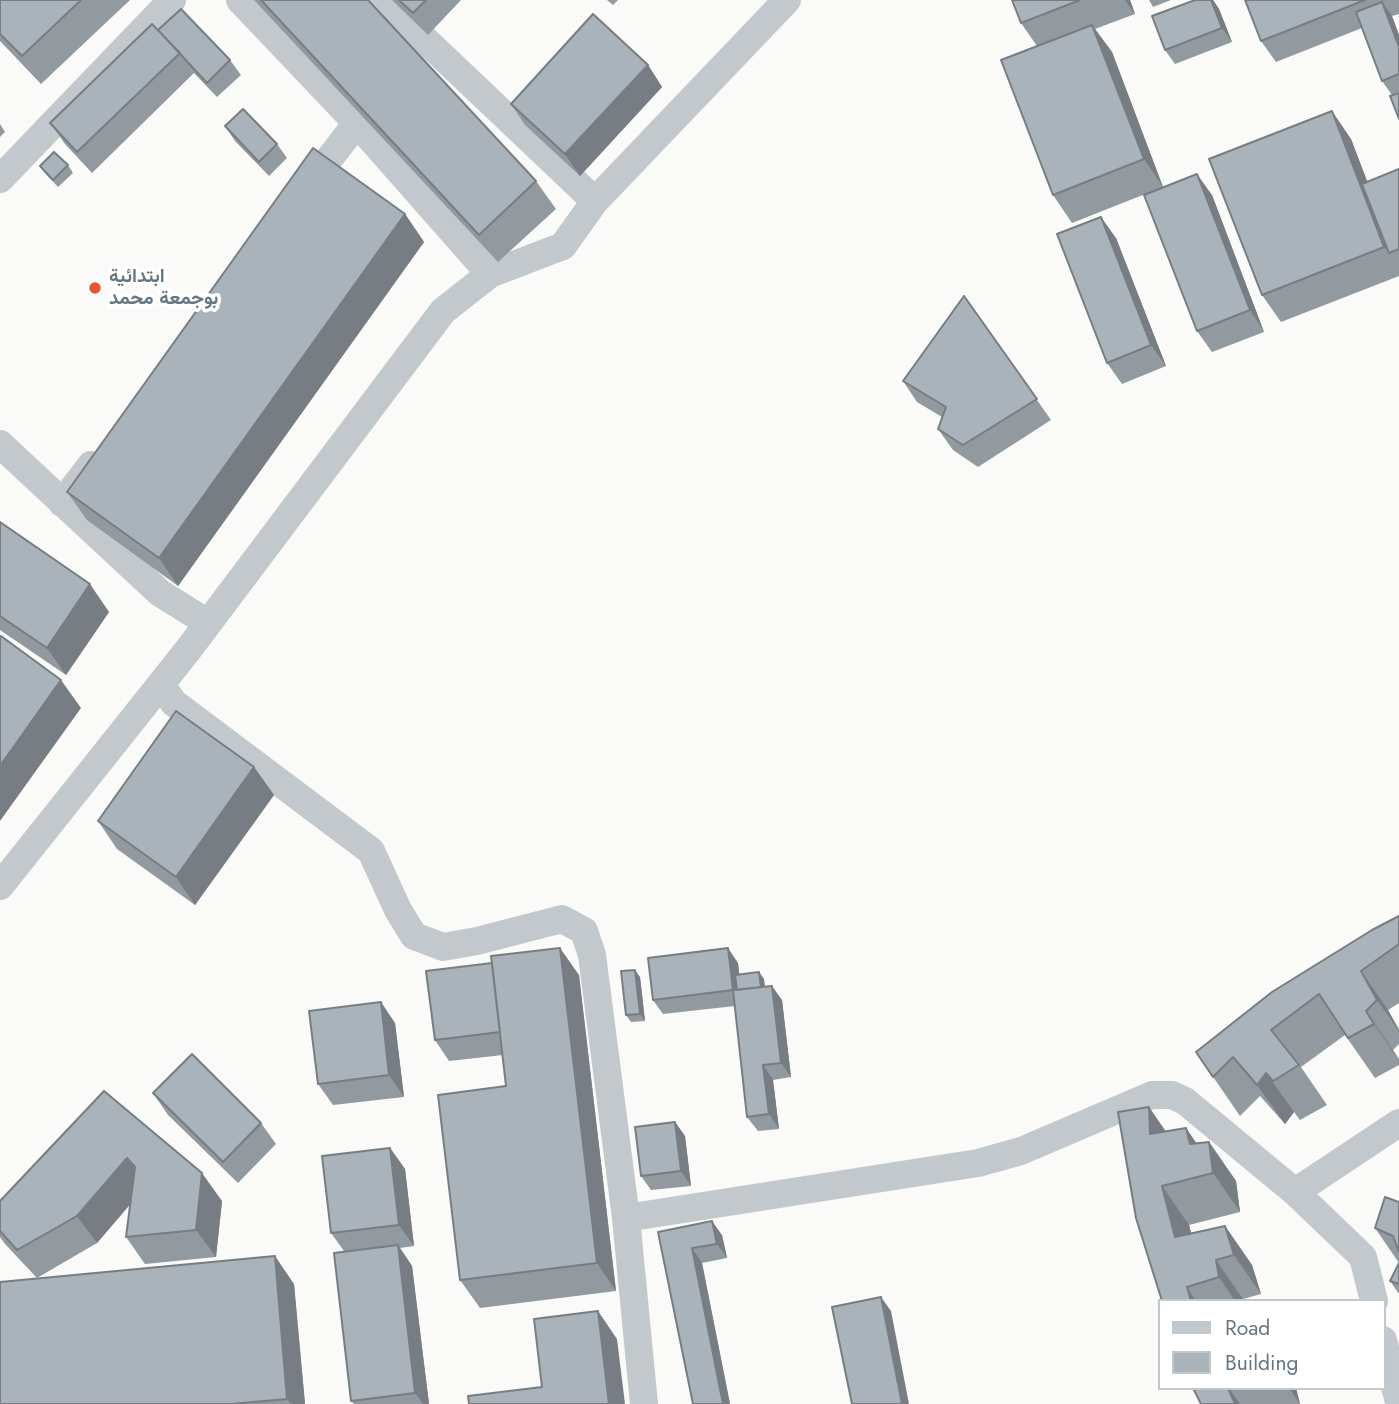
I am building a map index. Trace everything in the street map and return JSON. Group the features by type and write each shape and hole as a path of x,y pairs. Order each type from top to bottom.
{"street":[{"path":"0,179 172,0"},
{"path":"240,0 357,123 490,274"},
{"path":"383,0 595,201"},
{"path":"0,886 161,685 443,311 490,274 563,246 595,201 787,0"},
{"path":"289,210 357,123"},
{"path":"0,444 160,593 208,623"},
{"path":"62,503 104,449"},
{"path":"161,685 174,703 371,850 398,910 414,936 443,947 562,919 584,931 592,955 626,1218 644,1404"},
{"path":"626,1218 978,1163 1021,1151 1152,1096 1172,1095 1185,1101 1295,1192 1363,1257 1374,1299"},
{"path":"1295,1192 1399,1123"},
{"path":"1385,1348 1399,1402"}],"building":[{"path":"0,0 81,0 22,56 0,34"},
{"path":"261,0 368,0 536,181 479,235"},
{"path":"399,0 426,0 413,13"},
{"path":"1012,0 1080,0 1021,23"},
{"path":"1195,0 1211,0 1222,28 1165,50 1152,16"},
{"path":"1245,0 1365,0 1261,41"},
{"path":"1382,2 1399,47 1399,74 1382,81 1356,12"},
{"path":"181,9 230,60 207,83 158,30"},
{"path":"593,14 648,65 565,154 511,104"},
{"path":"152,24 180,53 77,152 50,123"},
{"path":"1092,25 1144,159 1053,195 1001,60"},
{"path":"1399,93 1399,119 1390,96"},
{"path":"243,109 277,144 259,162 225,126"},
{"path":"1332,111 1384,247 1262,295 1209,159"},
{"path":"313,148 405,214 159,558 67,492"},
{"path":"54,152 68,165 53,180 40,166"},
{"path":"1399,169 1399,249 1389,253 1362,184"},
{"path":"1197,174 1250,310 1197,331 1144,195"},
{"path":"1101,217 1151,345 1107,363 1057,234"},
{"path":"964,296 1037,399 963,445 938,429 946,407 903,381"},
{"path":"0,522 90,584 47,648 0,616"},
{"path":"0,637 61,680 0,766"},
{"path":"176,711 254,767 176,877 98,821"},
{"path":"1399,916 1399,944 1361,971 1377,1000 1366,1011 1374,1024 1348,1038 1319,994 1271,1030 1299,1065 1273,1081 1266,1073 1257,1085 1233,1057 1213,1077 1196,1052 1272,992"},
{"path":"560,948 597,1263 460,1280 438,1095 506,1086 491,956"},
{"path":"728,948 733,990 653,1000 648,958"},
{"path":"492,963 500,1032 435,1040 426,971"},
{"path":"635,970 640,1014 626,1015 621,971"},
{"path":"759,972 761,987 737,990 735,975"},
{"path":"772,986 781,1063 763,1065 769,1114 747,1117 733,990"},
{"path":"381,1002 389,1075 318,1084 309,1011"},
{"path":"192,1054 261,1123 223,1162 153,1093"},
{"path":"104,1091 202,1173 196,1230 126,1237 135,1167 127,1158 77,1216 17,1250 0,1231 0,1201"},
{"path":"1149,1107 1150,1134 1186,1128 1190,1144 1209,1142 1213,1173 1162,1186 1175,1237 1225,1226 1234,1255 1216,1260 1219,1277 1187,1287 1190,1299 1161,1299 1136,1218 1118,1112"},
{"path":"675,1122 681,1171 641,1176 635,1127"},
{"path":"390,1148 399,1225 331,1233 322,1156"},
{"path":"1385,1197 1399,1202 1399,1252 1393,1236 1375,1228"},
{"path":"712,1221 717,1244 692,1248 723,1404 693,1404 658,1232"},
{"path":"398,1245 415,1393 351,1401 334,1253"},
{"path":"275,1256 287,1399 231,1404 0,1404 0,1282"},
{"path":"1399,1263 1399,1284 1390,1281"},
{"path":"881,1297 902,1404 852,1404 832,1307"},
{"path":"598,1311 609,1404 469,1404 468,1396 542,1387 534,1319"},
{"path":"1194,1390 1229,1390 1235,1404 1201,1404"}],"place":[{"name":"ابتدائية بوجمعة محمد","path":"95,288"}]}
